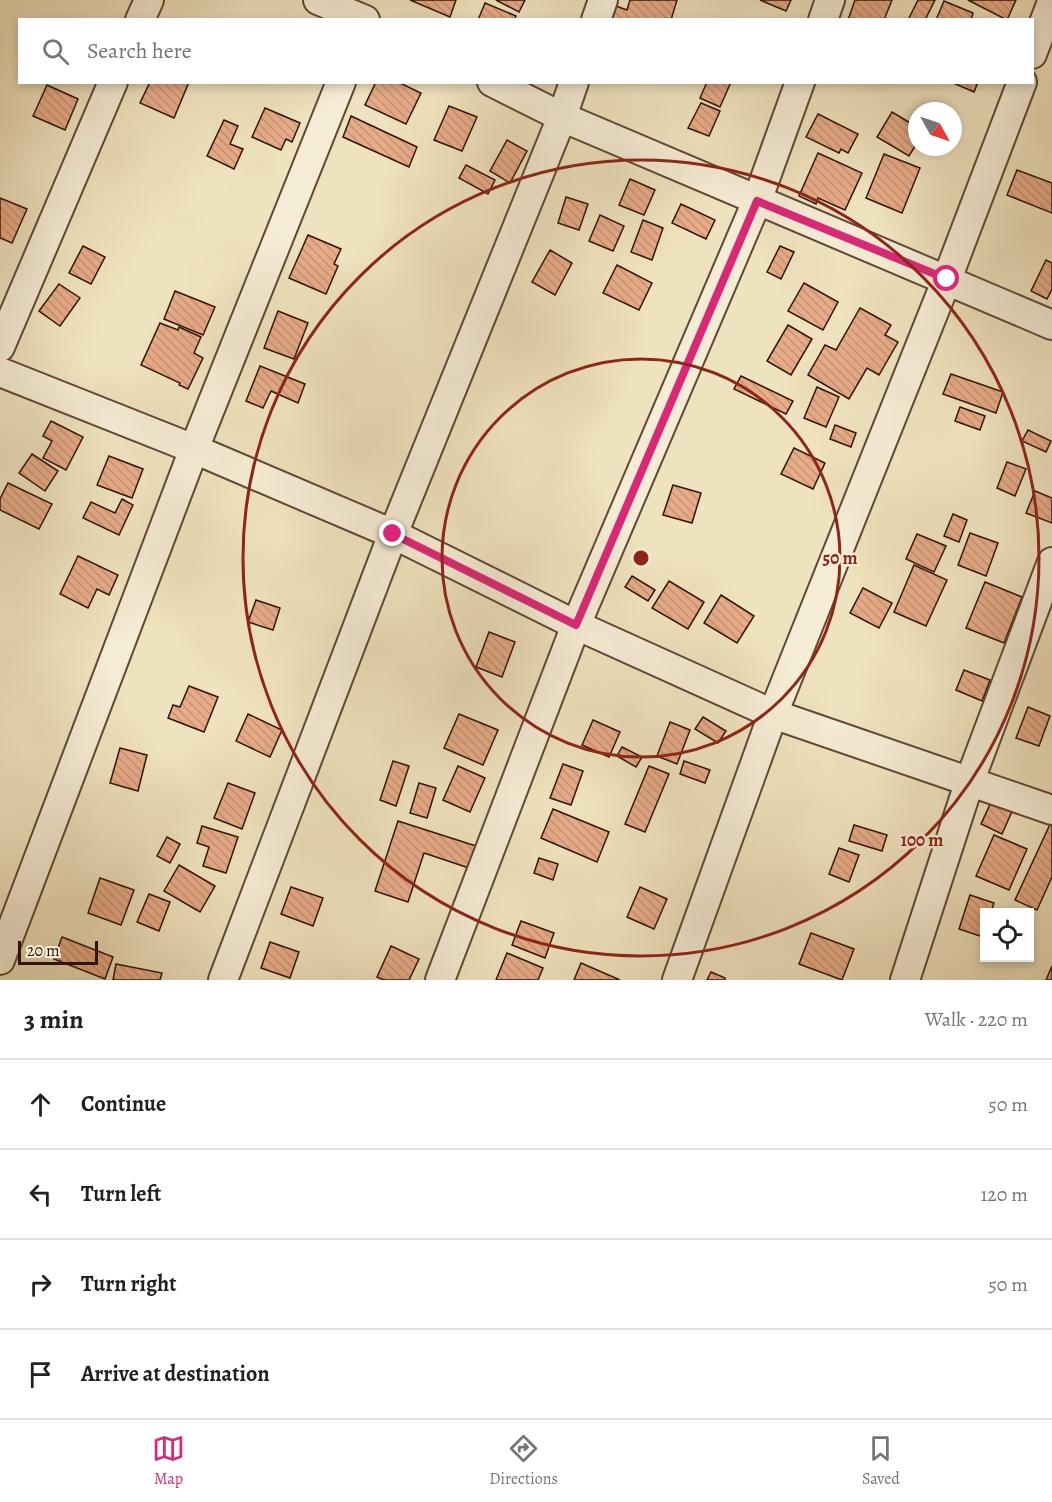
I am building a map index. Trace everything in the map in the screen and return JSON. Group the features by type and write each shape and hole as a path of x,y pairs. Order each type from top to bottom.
{"street":[{"path":"141,18 148,0"},
{"path":"318,0 361,18"},
{"path":"367,18 374,0"},
{"path":"597,18 603,0"},
{"path":"824,18 830,0"},
{"path":"1034,49 1052,2"},
{"path":"0,347 112,84"},
{"path":"0,960 194,449 340,84"},
{"path":"496,84 562,117 1052,325"},
{"path":"223,980 393,534 573,84"},
{"path":"440,980 576,625 757,201 799,84"},
{"path":"677,980 773,714 947,279 1021,84"},
{"path":"0,372 194,449 393,534 576,625 773,714 1052,810"},
{"path":"905,980 970,780 1052,562"}],"building":[{"path":"410,0 456,0 450,17"},
{"path":"496,0 525,0 519,12"},
{"path":"630,0 677,0 672,18 613,18 616,6 627,10"},
{"path":"760,0 791,0 786,11"},
{"path":"855,0 892,0 885,18 849,18"},
{"path":"918,0 935,0 926,18 909,18"},
{"path":"968,0 1016,0 1008,18 1003,18"},
{"path":"944,1 973,13 972,18 937,18"},
{"path":"485,3 516,16 515,18 479,18"},
{"path":"149,84 188,84 174,118 140,103"},
{"path":"375,84 402,84 421,93 406,124 365,105"},
{"path":"706,84 730,84 720,107 700,98"},
{"path":"956,84 977,84 974,92"},
{"path":"47,85 78,99 65,130 33,116"},
{"path":"701,103 720,111 709,136 688,128"},
{"path":"449,106 477,117 462,151 434,140"},
{"path":"265,108 300,123 292,142 286,139 281,150 252,137"},
{"path":"892,112 908,122 908,155 877,137"},
{"path":"818,114 858,134 848,153 841,149 839,153 806,137"},
{"path":"351,116 417,147 409,167 343,137"},
{"path":"224,120 238,126 230,144 243,149 234,169 207,156"},
{"path":"507,140 527,151 510,183 490,171"},
{"path":"818,153 862,173 845,210 818,198 816,204 799,196"},
{"path":"884,154 920,168 902,213 866,198"},
{"path":"466,165 495,180 488,194 459,178"},
{"path":"1017,170 1052,183 1052,213 1007,195"},
{"path":"630,179 655,190 644,215 619,205"},
{"path":"566,197 588,204 579,230 558,223"},
{"path":"0,198 27,209 12,243 0,238"},
{"path":"681,204 715,220 706,239 672,223"},
{"path":"600,215 624,226 613,251 589,241"},
{"path":"643,220 663,228 652,260 631,252"},
{"path":"308,235 341,249 334,264 338,266 326,294 289,278"},
{"path":"83,246 105,257 91,284 69,273"},
{"path":"780,246 794,252 781,279 767,272"},
{"path":"550,250 572,263 555,295 532,282"},
{"path":"1046,260 1052,263 1052,289 1047,299 1031,291"},
{"path":"617,265 652,283 639,310 603,293"},
{"path":"804,283 838,302 823,330 788,311"},
{"path":"59,284 80,298 60,326 39,311"},
{"path":"175,291 215,307 203,335 164,319"},
{"path":"860,308 891,325 885,335 898,342 879,375 867,368 849,399 808,375 825,345 836,350"},
{"path":"278,311 308,323 294,359 264,348"},
{"path":"160,323 178,330 179,327 201,337 194,353 203,358 188,389 141,365"},
{"path":"788,325 812,339 791,375 767,361"},
{"path":"260,366 305,384 298,403 271,391 263,408 246,401"},
{"path":"951,374 1003,392 996,413 943,394"},
{"path":"741,376 793,401 786,414 734,389"},
{"path":"817,387 839,397 826,427 804,418"},
{"path":"960,407 985,416 980,430 955,421"},
{"path":"51,421 83,437 66,470 43,458 52,441 43,436"},
{"path":"835,425 856,433 851,447 830,439"},
{"path":"1028,430 1051,441 1046,452 1022,441"},
{"path":"794,448 825,463 813,489 781,474"},
{"path":"32,454 58,471 45,491 19,473"},
{"path":"109,456 143,469 132,498 97,485"},
{"path":"1007,462 1026,469 1015,496 997,488"},
{"path":"8,483 52,504 39,529 0,510 0,499"},
{"path":"673,485 701,493 692,523 663,515"},
{"path":"1035,491 1052,498 1052,523 1026,513"},
{"path":"122,499 133,505 119,535 83,518 91,502 115,513"},
{"path":"953,514 967,520 959,542 944,536"},
{"path":"970,533 998,543 986,576 958,565"},
{"path":"917,534 946,546 934,572 906,559"},
{"path":"78,556 118,575 109,595 97,589 88,608 60,594"},
{"path":"914,565 947,580 926,626 894,612"},
{"path":"632,576 655,590 648,601 625,587"},
{"path":"669,581 704,602 688,629 652,608"},
{"path":"985,582 1022,597 1004,643 966,628"},
{"path":"863,588 892,603 879,628 850,613"},
{"path":"721,595 754,616 737,643 704,623"},
{"path":"256,600 280,608 273,630 248,622"},
{"path":"489,632 515,642 502,677 476,667"},
{"path":"964,670 990,680 982,701 956,690"},
{"path":"189,686 218,697 204,732 168,718 173,705 180,707"},
{"path":"1028,707 1050,716 1039,746 1016,738"},
{"path":"248,714 282,730 270,757 236,741"},
{"path":"459,714 498,730 483,765 444,748"},
{"path":"703,717 726,731 718,743 695,729"},
{"path":"593,720 620,732 609,757 582,745"},
{"path":"670,722 690,730 677,764 657,756"},
{"path":"622,747 642,757 636,767 617,756"},
{"path":"120,748 147,755 138,791 110,783"},
{"path":"393,761 409,766 396,806 380,800"},
{"path":"684,761 710,770 705,783 680,774"},
{"path":"563,764 583,771 571,805 550,798"},
{"path":"458,766 485,778 470,812 443,800"},
{"path":"649,766 669,774 645,832 625,824"},
{"path":"228,783 255,793 242,829 214,818"},
{"path":"419,783 436,788 427,818 410,813"},
{"path":"993,798 1014,807 1002,834 981,824"},
{"path":"553,809 609,832 597,862 541,838"},
{"path":"1052,820 1052,877 1037,910 1015,900"},
{"path":"398,821 476,846 469,868 424,853 408,902 375,891"},
{"path":"854,825 887,835 882,851 849,841"},
{"path":"202,826 238,837 226,873 203,866 209,847 197,843"},
{"path":"994,835 1027,849 1009,890 976,876"},
{"path":"167,837 180,844 170,863 157,856"},
{"path":"839,848 859,855 849,882 829,874"},
{"path":"539,858 558,864 553,880 534,873"},
{"path":"179,865 215,886 200,912 164,891"},
{"path":"100,878 134,890 121,925 88,913"},
{"path":"291,887 323,898 313,926 281,914"},
{"path":"640,887 667,899 654,929 627,917"},
{"path":"149,894 170,902 159,931 137,922"},
{"path":"970,895 994,903 992,908 980,908 980,936 959,929"},
{"path":"521,921 554,933 545,958 512,945"},
{"path":"811,933 854,949 842,980 799,964"},
{"path":"62,937 113,957 105,979 54,959"},
{"path":"270,942 299,952 290,978 261,968"},
{"path":"391,946 419,959 409,980 384,980 377,977"},
{"path":"507,953 543,968 538,980 496,980"},
{"path":"581,963 620,980 574,980"},
{"path":"116,964 162,973 160,980 113,980"},
{"path":"1052,966 1052,980 1046,980"},
{"path":"711,972 725,978 725,980 707,980"}],"route":[{"path":"393,534 576,625 757,201 947,279"}]}
